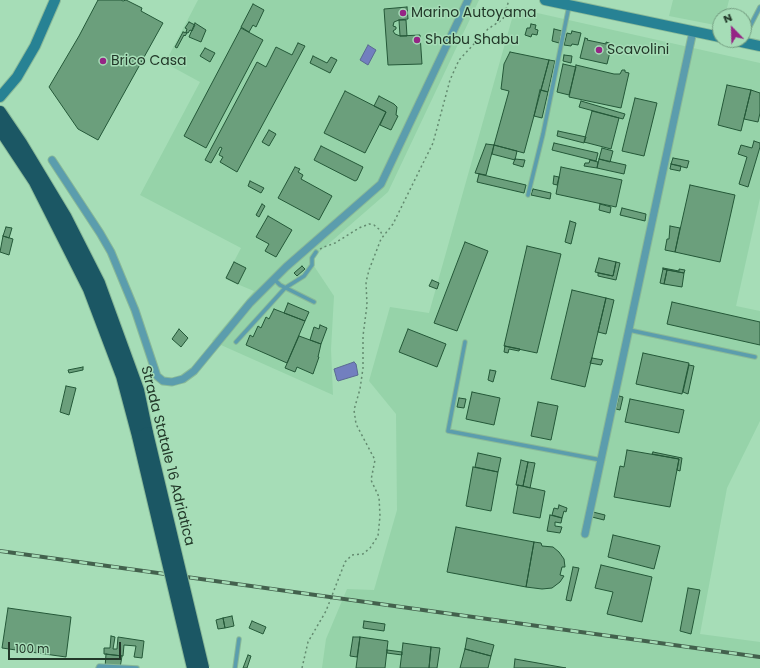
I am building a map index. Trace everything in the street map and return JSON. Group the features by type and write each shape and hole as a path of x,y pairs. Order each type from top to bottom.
{"highway":[{"name":"Strada Statale 16 Adriatica","path":"0,112 3,127 65,216 95,276 133,392 203,668"},
{"name":"Strada Statale 16 Adriatica","path":"143,434 193,668"}],"main road":[{"path":"0,97 17,77 35,46 55,0"},
{"path":"545,0 712,36"}],"street":[{"path":"52,160 111,252 135,310 157,376 163,381 172,382 183,379 194,371 250,303 286,267 381,184 468,0"},
{"path":"584,534 693,32"}],"lane":[{"path":"528,195 543,134 569,5"},
{"path":"752,20 760,7"},
{"path":"236,342 285,288 304,276 312,265 312,258 316,252"},
{"path":"274,279 285,288 314,302"},
{"path":"629,330 755,357"},
{"path":"465,342 448,431 600,460"},
{"path":"235,668 239,639"},
{"path":"98,668 99,666 137,668"}],"path":[{"path":"302,668 308,642 326,610 345,562 352,555 363,554 370,548 378,536 380,516 379,497 371,480 375,460 356,424 354,410 360,389 363,368 363,336 367,305 366,282 368,270 383,237 393,224 433,143 450,80 459,60 488,29 503,19 510,0"},
{"path":"316,252 369,224 374,225 380,230 383,237"}],"shaded area":[{"path":"198,0 479,0 388,192 310,260 334,296 331,349 333,395 212,341 254,291 225,279 241,248 140,195 200,82 165,63"},
{"path":"673,0 729,0 727,8 712,8 712,24 669,16"},
{"path":"515,8 760,63 760,198 736,306 760,311 760,421 727,488 700,634 760,642 760,668 322,668 326,639 347,589 374,590 397,510 396,414 369,381 390,307 429,313"}],"water":[{"path":"368,45 376,50 368,65 360,60"},
{"path":"354,362 356,364 358,375 338,381 334,369"}],"building":[{"name":"Brico Casa","path":"98,0 126,0 142,8 141,11 163,23 98,140 78,129 49,87"},
{"path":"253,4 264,10 256,27 253,25 249,32 241,27"},
{"path":"407,7 408,19 394,22 393,26 396,27 396,29 393,31 395,34 400,36 420,35 422,64 388,65 384,9"},
{"path":"399,20 406,20 407,36 400,36"},
{"path":"189,22 195,25 192,31 190,30 188,33 186,32 187,29 185,28"},
{"path":"195,23 206,30 201,42 189,37"},
{"path":"531,24 536,25 535,29 538,30 537,35 532,34 531,37 525,35 527,28 530,28"},
{"path":"241,28 263,40 206,148 184,136"},
{"path":"554,29 562,31 559,43 552,41"},
{"path":"572,31 581,33 578,45 564,45 567,33 571,34"},
{"path":"183,32 187,33 185,36 184,35 177,48 175,47"},
{"path":"585,38 588,39 587,40 612,44 607,64 580,58"},
{"path":"298,43 305,46 237,172 220,162 223,157 219,155 222,148 220,147 211,163 205,160 257,62 266,67 276,47 292,55"},
{"path":"205,48 215,53 210,62 200,56"},
{"path":"510,52 549,60 524,153 494,145 509,91 501,89 504,64"},
{"path":"564,55 572,56 571,63 563,61"},
{"path":"313,56 327,63 331,57 337,60 330,73 310,63"},
{"path":"549,60 555,61 548,92 541,90"},
{"path":"563,64 576,67 569,95 557,92"},
{"path":"576,65 614,74 620,74 622,70 629,73 621,108 569,97"},
{"path":"727,85 751,90 741,131 718,125"},
{"path":"540,90 548,92 542,118 534,116"},
{"path":"751,90 760,93 760,113 758,122 744,119"},
{"path":"345,91 386,112 365,153 324,133"},
{"path":"379,96 397,107 396,115 398,116 391,130 380,125 386,112 374,106"},
{"path":"635,98 657,103 644,156 622,151"},
{"path":"581,101 625,114 623,119 579,107"},
{"path":"592,111 619,118 611,149 584,142"},
{"path":"269,130 276,134 269,146 262,142"},
{"path":"558,131 586,137 584,143 557,136"},
{"path":"754,141 760,143 760,147 748,187 739,184 747,157 738,154 741,145 752,148"},
{"path":"554,143 598,153 596,161 552,150"},
{"path":"486,144 494,145 486,175 475,173"},
{"path":"494,145 517,151 515,160 492,154"},
{"path":"321,146 363,167 357,180 355,181 314,160"},
{"path":"602,148 613,151 610,162 599,159"},
{"path":"673,158 689,161 687,168 671,164"},
{"path":"515,159 525,160 523,167 513,164"},
{"path":"599,159 626,165 624,174 597,168"},
{"path":"590,160 598,162 597,168 584,166 585,163 589,163"},
{"path":"671,164 681,166 680,171 670,169"},
{"path":"295,167 300,169 298,172 303,175 301,179 332,196 319,220 278,198"},
{"path":"561,167 622,180 616,207 556,194"},
{"path":"479,174 526,185 524,193 477,182"},
{"path":"554,176 559,177 557,185 553,184"},
{"path":"250,181 264,188 261,193 248,186"},
{"path":"690,185 735,195 720,262 675,252"},
{"path":"533,189 551,193 550,199 531,195"},
{"path":"262,204 265,206 259,217 256,215"},
{"path":"600,204 611,207 610,213 599,210"},
{"path":"622,208 646,214 645,221 620,215"},
{"path":"268,216 292,230 276,257 265,251 269,244 256,237"},
{"path":"570,221 576,223 571,244 565,242"},
{"path":"670,226 680,228 675,252 665,250 667,239 669,239"},
{"path":"6,227 12,228 9,238 3,236"},
{"path":"3,236 13,239 9,255 0,252"},
{"path":"465,242 488,251 457,331 434,323"},
{"path":"527,246 561,254 537,353 504,346"},
{"path":"599,258 616,262 613,276 595,272"},
{"path":"234,262 246,268 238,284 226,278"},
{"path":"616,262 620,263 616,280 598,276 598,273 613,276"},
{"path":"302,266 305,269 297,276 294,273"},
{"path":"663,268 679,271 679,269 685,270 684,273"},
{"path":"663,269 667,270 664,284 660,283"},
{"path":"667,270 684,273 682,287 664,284"},
{"path":"432,280 439,283 437,289 429,286"},
{"path":"572,290 606,298 585,387 551,379"},
{"path":"606,298 614,300 606,334 598,332"},
{"path":"672,302 760,322 760,345 667,324"},
{"path":"288,303 309,312 305,321 284,313"},
{"path":"274,309 305,321 287,363 246,345 250,335 253,337 258,326 261,328 266,317 269,319"},
{"path":"320,325 327,328 321,344 310,340 314,327 319,329"},
{"path":"179,329 188,338 181,347 172,339"},
{"path":"408,329 446,344 437,367 399,352"},
{"path":"299,336 321,344 319,357 313,374 297,367 295,372 285,368"},
{"path":"505,346 520,349 519,351 509,349 508,353 504,352"},
{"path":"643,353 689,363 682,394 636,384"},
{"path":"592,358 603,360 601,365 590,363"},
{"path":"689,365 694,366 688,394 683,392"},
{"path":"83,367 83,370 69,373 68,370"},
{"path":"490,370 496,371 493,382 488,380"},
{"path":"66,386 76,388 69,415 60,412"},
{"path":"472,392 500,398 494,425 466,419"},
{"path":"619,396 623,397 620,410 616,409"},
{"path":"459,398 466,399 464,408 457,407"},
{"path":"630,399 684,410 679,433 625,422"},
{"path":"538,402 558,406 551,440 531,436"},
{"path":"627,450 679,459 670,507 614,497 620,466 624,467"},
{"path":"653,452 682,458 680,471 677,470 679,459 652,454"},
{"path":"478,453 501,458 498,472 475,467"},
{"path":"521,460 528,462 523,486 516,485"},
{"path":"528,462 535,463 530,488 523,486"},
{"path":"473,467 498,472 491,511 466,506"},
{"path":"518,485 545,491 540,518 513,513"},
{"path":"559,505 567,508 566,512 564,511 562,518 552,515 554,508 558,509"},
{"path":"593,512 605,515 604,520 592,517"},
{"path":"550,515 562,518 561,523 555,522 555,526 562,527 560,533 547,531"},
{"path":"456,527 534,542 526,587 447,572"},
{"path":"613,535 660,546 654,569 608,557"},
{"path":"534,542 541,543 542,546 553,547 564,559 565,567 562,567 560,575 564,576 560,582 552,588 542,589 526,587"},
{"path":"601,565 652,577 642,622 607,614 613,592 595,588"},
{"path":"573,567 579,568 571,601 566,600"},
{"path":"688,588 700,590 691,634 680,631"},
{"path":"8,608 71,617 66,657 2,648"},
{"path":"232,616 234,626 225,628 223,618"},
{"path":"223,618 225,628 218,629 216,620"},
{"path":"252,621 266,627 263,634 249,628"},
{"path":"364,621 385,624 384,631 363,628"},
{"path":"111,636 115,637 113,649 117,649 118,637 144,641 142,658 134,657 136,646 124,645 123,656 104,654 104,648 110,648"},
{"path":"353,637 360,637 357,657 350,656"},
{"path":"360,637 388,641 385,668 356,668"},
{"path":"467,638 494,645 491,656 465,649"},
{"path":"403,643 431,647 429,668 400,668"},
{"path":"431,647 440,648 437,668 429,668"},
{"path":"465,649 491,656 488,668 460,668"},
{"path":"387,650 402,652 402,655 387,653"},
{"path":"106,654 122,656 120,668 105,668"},
{"path":"248,655 251,656 247,668 243,668"},
{"path":"515,659 566,668 514,668"}],"railway":[{"path":"0,551 760,657"}],"place":[{"name":"Marino Autoyama","path":"403,13"},
{"name":"Shabu Shabu","path":"417,40"},
{"name":"Scavolini","path":"599,50"},
{"name":"Brico Casa","path":"103,61"}]}
